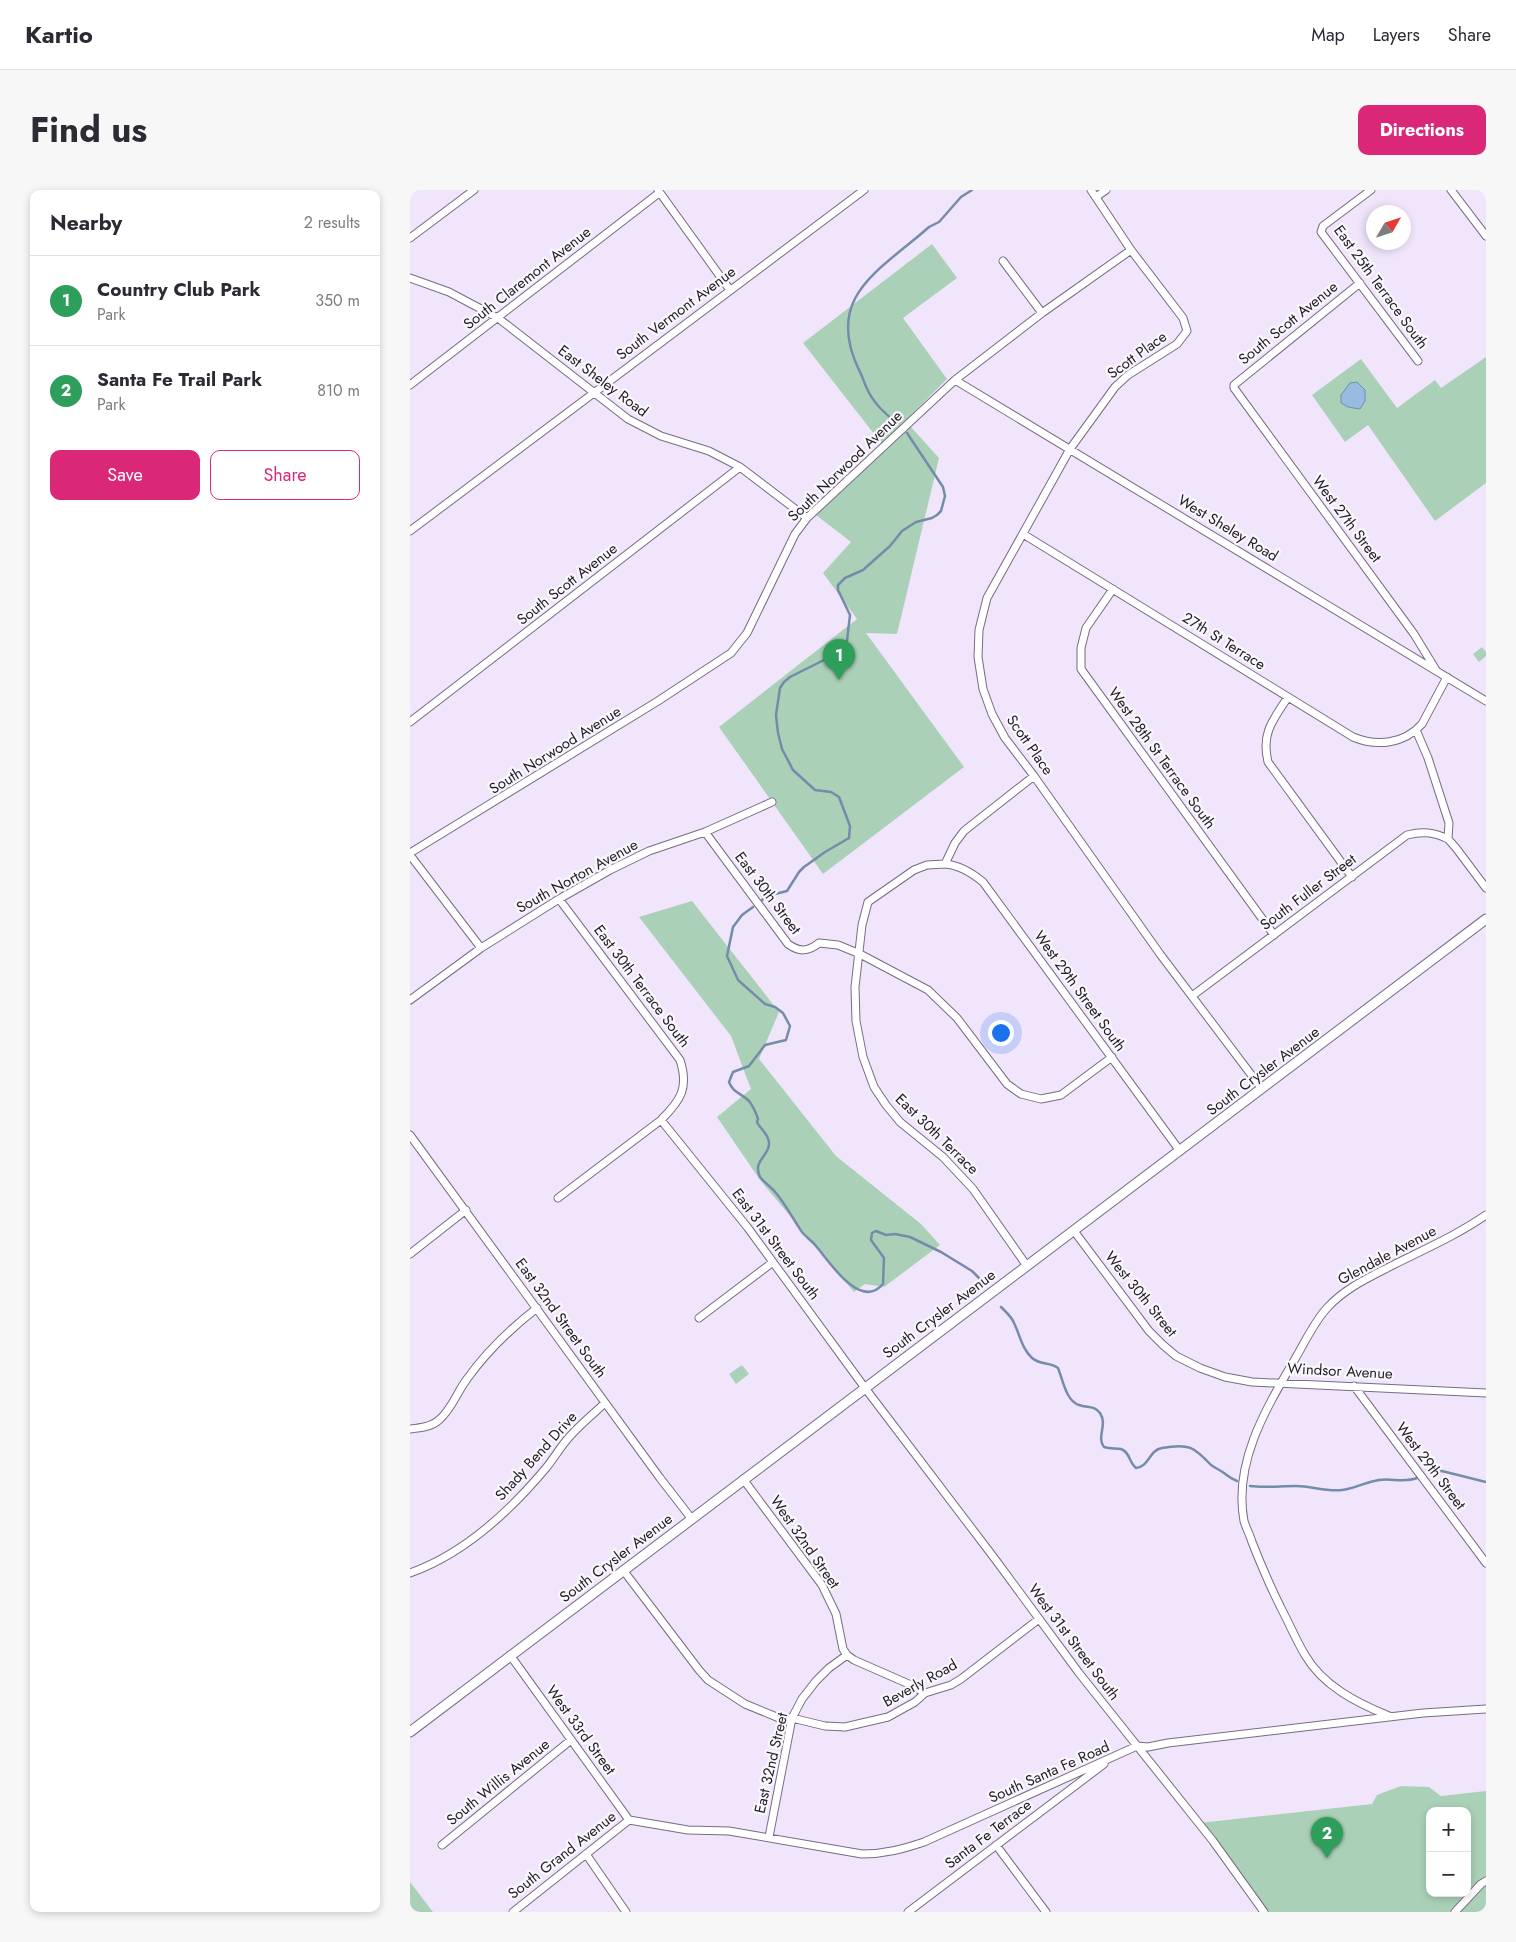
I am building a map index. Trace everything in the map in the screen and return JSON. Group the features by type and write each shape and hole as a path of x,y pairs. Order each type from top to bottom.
{"main road":[{"name":"South Crysler Avenue","path":"410,1732 691,1518 1486,920"}],"street":[{"path":"410,238 474,190"},
{"name":"South Vermont Avenue","path":"410,531 864,190"},
{"path":"1091,190 1131,250"},
{"path":"1096,197 1106,190"},
{"name":"East 25th Terrace South","path":"1371,190 1322,228 1321,232 1418,361"},
{"path":"1451,190 1486,236"},
{"path":"658,191 730,290"},
{"name":"South Claremont Avenue","path":"410,385 658,191"},
{"name":"South Norwood Avenue","path":"410,854 658,702 731,652 747,633 795,534 807,518 955,380 1042,313 1131,250"},
{"name":"Scott Place","path":"1131,250 1183,318 1187,331 1177,344 1128,375 1115,387 1070,449 987,598 979,630 978,657 983,689 992,714 1005,738 1192,996 1262,1089"},
{"path":"1004,261 1042,313"},
{"name":"East Sheley Road","path":"410,278 449,292 498,318 628,419 644,429 709,451 740,467 807,518"},
{"name":"South Scott Avenue","path":"1234,385 1360,283"},
{"name":"West Sheley Road","path":"955,380 1486,701"},
{"name":"West 27th Street","path":"1234,385 1234,388 1248,408 1414,634 1436,671"},
{"name":"South Scott Avenue","path":"410,722 740,467"},
{"name":"27th St Terrace","path":"1023,534 1353,737 1376,744 1389,742 1416,730"},
{"name":"West 28th St Terrace South","path":"1113,589 1086,628 1081,648 1081,669 1274,935"},
{"path":"1447,677 1422,724 1416,730 1428,758 1449,823 1448,839 1486,888"},
{"path":"1288,697 1271,722 1266,734 1265,750 1268,762 1271,769 1352,876"},
{"path":"945,864 955,843 964,831 1034,776"},
{"name":"South Norton Avenue","path":"410,1000 481,948 559,898 649,851 705,832 772,802"},
{"name":"East 30th Street","path":"705,832 788,944 796,949 805,950 814,948 819,943 838,945 860,954"},
{"name":"South Fuller Street","path":"1192,996 1407,835 1421,832 1435,833 1448,839"},
{"path":"410,854 481,948"},
{"name":"East 30th Terrace","path":"945,864 927,865 914,870 868,902 862,926 855,987 856,1021 863,1058 874,1087 886,1105 900,1122 943,1156 973,1188 1027,1266"},
{"name":"West 29th Street South","path":"945,864 958,867 973,874 983,882 1180,1151"},
{"name":"East 30th Terrace South","path":"558,1198 661,1120 676,1105 683,1092 684,1075 680,1060 559,898"},
{"path":"860,954 936,996 957,1018 1007,1084 1021,1094 1041,1099 1061,1095 1112,1057"},
{"name":"East 31st Street South","path":"661,1120 748,1228 865,1388"},
{"name":"East 32nd Street South","path":"410,1135 691,1518"},
{"path":"410,1254 466,1210"},
{"name":"Glendale Avenue","path":"1391,1717 1363,1706 1342,1693 1318,1673 1306,1656 1266,1576 1244,1522 1243,1493 1246,1466 1255,1432 1281,1382 1316,1322 1337,1298 1361,1281 1465,1229 1486,1215"},
{"name":"West 30th Street","path":"1074,1231 1149,1331 1176,1356 1195,1366"},
{"path":"700,1318 773,1262"},
{"path":"410,1429 421,1428 437,1422 447,1412 466,1381 488,1351 537,1308"},
{"name":"Windsor Avenue","path":"1195,1366 1225,1377 1252,1382 1486,1393"},
{"name":"West 29th Street","path":"1354,1386 1486,1563"},
{"name":"West 31st Street South","path":"865,1388 995,1559 1079,1674 1213,1841 1264,1912"},
{"name":"Shady Bend Drive","path":"410,1573 437,1562 461,1547 513,1504 546,1468 570,1436 605,1403"},
{"name":"West 32nd Street","path":"743,1479 822,1585 836,1614 843,1649 847,1656"},
{"name":"Beverly Road","path":"623,1570 708,1680 745,1704 779,1718 792,1718 825,1726 845,1727 888,1717 915,1702 924,1693 951,1685 961,1679 1039,1619"},
{"name":"West 33rd Street","path":"510,1656 629,1820"},
{"path":"847,1656 911,1685 924,1693"},
{"name":"East 32nd Street","path":"768,1837 792,1718 802,1699 816,1681 829,1668 847,1656"},
{"name":"South Santa Fe Road","path":"629,1820 688,1830 729,1831 862,1854 896,1852 934,1838 1016,1802 1137,1746 1148,1747 1168,1743 1391,1717 1486,1709"},
{"name":"South Willis Avenue","path":"442,1844 571,1740"},
{"name":"Santa Fe Terrace","path":"908,1912 1108,1761"},
{"name":"South Grand Avenue","path":"512,1912 629,1820"},
{"path":"996,1845 1046,1912"},
{"path":"586,1854 626,1912"},
{"path":"1456,1912 1481,1884 1486,1882"}],"green space":[{"path":"932,244 957,278 903,318 947,379 882,444 803,343"},
{"path":"1486,357 1486,483 1435,521 1368,425 1345,442 1312,395 1361,359 1397,408 1435,380 1441,388"},
{"path":"911,427 939,458 897,634 866,633 964,767 823,874 719,727 857,619 823,573 851,542 816,515"},
{"path":"1482,647 1486,652 1486,656 1479,662 1473,654"},
{"path":"692,901 779,1012 759,1059 836,1156 921,1224 940,1245 884,1287 865,1284 854,1292 760,1180 717,1117 751,1089 731,1036 639,917"},
{"path":"742,1365 749,1374 736,1384 729,1374"},
{"path":"1401,1786 1429,1787 1441,1796 1486,1791 1486,1912 1263,1912 1199,1823 1372,1804 1377,1795"},
{"path":"410,1882 433,1912 410,1912"}],"water":[{"path":"1357,382 1365,390 1365,401 1360,409 1348,407 1341,403 1341,395 1350,383"}],"waterway":[{"path":"897,423 879,408 873,400 850,346 848,323 852,304 862,287 876,272 929,227 939,222 961,197 972,190"},
{"path":"761,901 767,896 787,891 804,867 849,838 850,826 839,797 831,792 815,790 793,770 782,749 776,715 780,688 784,682 790,677 846,649 850,615 838,590 838,585 845,578 863,570 890,546 902,531 916,522 932,518 941,511 945,496 943,487 907,433"},
{"path":"753,907 742,915 733,927 727,956 738,980 765,1004 775,1007 783,1013 790,1026 786,1040 765,1045 749,1066 733,1072 729,1082 735,1091 750,1103 758,1119 757,1122 769,1140 769,1147 758,1166 760,1177 780,1198 802,1232 837,1272 855,1288 865,1292 874,1291 883,1284 884,1258 871,1240 872,1233 876,1231 886,1235 895,1234 910,1237 941,1252 972,1271 981,1280"},
{"path":"1001,1307 1013,1321 1023,1346 1032,1358 1058,1368 1068,1395 1075,1403 1098,1410 1103,1422 1101,1439 1104,1447 1124,1450 1136,1468 1144,1465 1158,1449 1185,1446 1195,1450 1211,1465 1237,1481"},
{"path":"1430,1473 1442,1471 1486,1482"},
{"path":"1250,1486 1302,1486 1336,1490 1379,1480 1417,1478"}],"place":[{"name":"Country Club Park","path":"839,680"},
{"name":"Santa Fe Trail Park","path":"1327,1858"}]}
